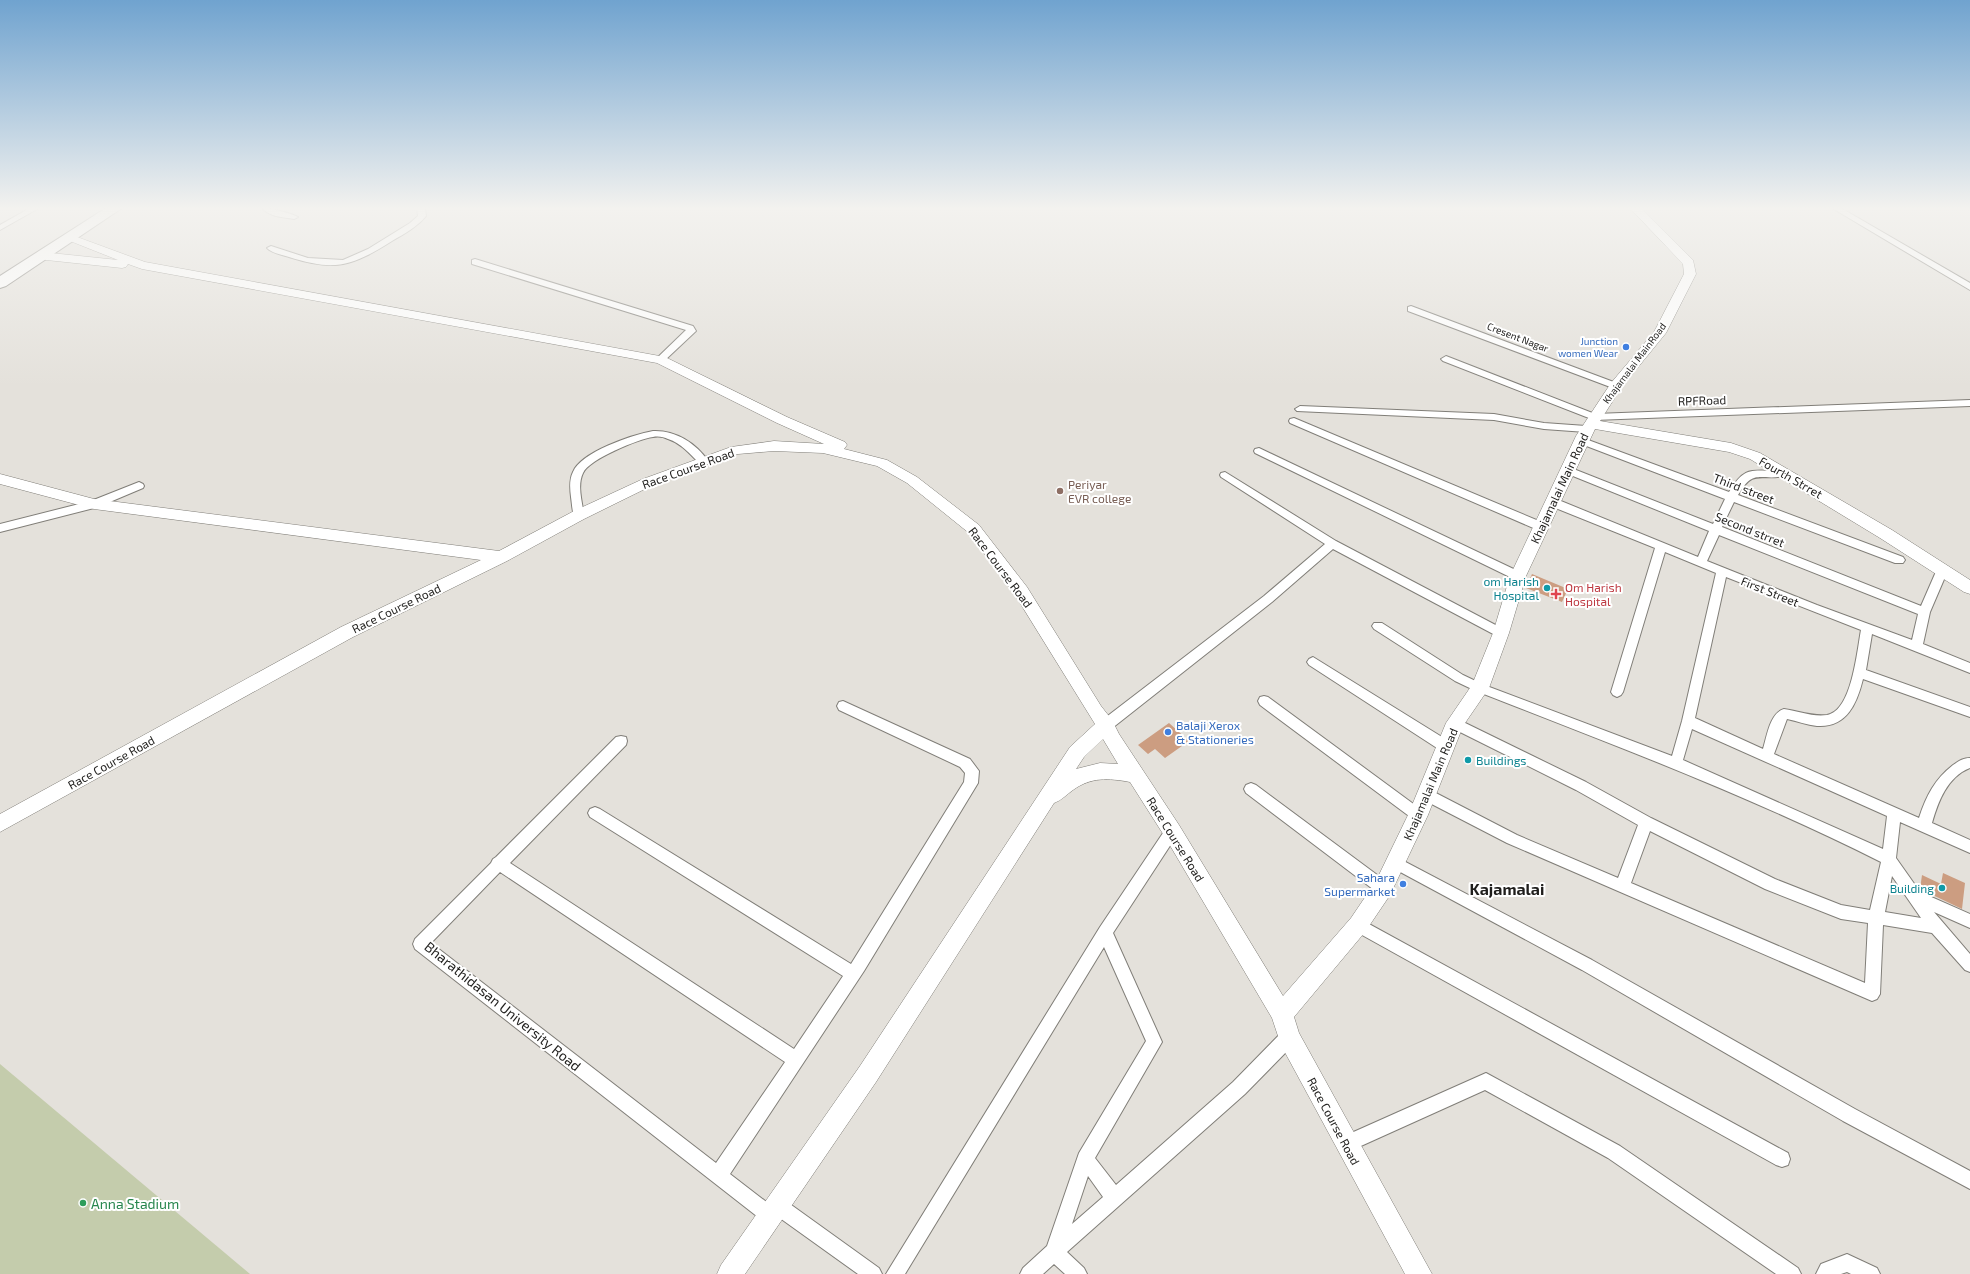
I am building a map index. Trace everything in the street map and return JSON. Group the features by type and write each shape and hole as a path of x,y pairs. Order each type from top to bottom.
{"highway":[{"path":"0,275 12,267"},
{"path":"0,283 24,267"}],"main road":[{"path":"155,267 660,360 680,368 782,420 882,463"},
{"name":"Khajamalai MainRoad","path":"1588,427 1616,386 1660,332 1691,271 1690,267"},
{"name":"Khajamalai Main Road","path":"1282,1014 1358,925 1383,888 1418,815 1425,794 1455,723 1480,688 1501,633 1518,576 1542,527 1566,470 1588,427"},
{"name":"Fourth Strret","path":"1588,427 1731,448 1755,456 1886,534 1970,588"},
{"name":"Race Course Road","path":"0,824 347,632 501,556 579,515 648,482 736,450 774,446 823,448 882,463 912,480 974,529 1021,591 1095,711 1106,725 1111,737 1172,831 1282,1014 1289,1037 1418,1274"},
{"path":"0,479 94,504 217,521 501,556"},
{"path":"730,1274 868,1074 1077,752 1106,725"},
{"path":"1043,805 1066,784 1091,771 1111,770 1135,775"}],"street":[{"path":"493,267 690,328 691,331 660,360"},
{"path":"1937,267 1970,287"},
{"name":"Cresent Nagar","path":"1412,309 1616,386"},
{"name":"RPFRoad","path":"1446,359 1588,427 1970,404"},
{"path":"1300,409 1494,417 1544,426 1588,427"},
{"path":"1294,421 1542,527"},
{"name":"Third street","path":"1588,427 1731,497 1899,560"},
{"path":"579,515 575,490 577,473 581,466 590,460 653,434 665,434 682,440 703,461"},
{"path":"1259,450 1518,576"},
{"name":"Second strret","path":"1566,470 1924,612"},
{"path":"1701,562 1731,497 1745,476 1750,474 1775,475 1784,473"},
{"path":"1225,475 1332,544 1501,633"},
{"path":"0,528 94,504 139,486"},
{"name":"First Street","path":"1552,502 1812,608 1916,646 1970,668"},
{"path":"1106,725 1268,599 1332,544"},
{"path":"1617,692 1661,546"},
{"path":"1916,646 1924,612 1942,570"},
{"path":"1676,763 1688,722 1722,571"},
{"path":"1378,626 1459,678 1480,688 1676,763 1853,841 1889,860 1936,927 1970,965"},
{"path":"1767,756 1780,718 1784,714 1806,719 1825,720 1842,716 1850,704 1859,673 1867,628"},
{"path":"1313,662 1445,746"},
{"path":"1859,673 1970,712"},
{"path":"1264,701 1418,815"},
{"path":"718,1176 853,974 971,783 972,771 965,764 843,706"},
{"path":"1688,722 1970,847"},
{"path":"1455,723 1581,786 1646,822 1770,884 1841,912 1936,927"},
{"name":"Bharathidasan University Road","path":"621,741 498,863 420,944 718,1176 873,1274"},
{"path":"1924,826 1933,794 1943,780 1966,763 1970,763"},
{"path":"1251,789 1383,888"},
{"path":"1425,794 1512,839 1872,994 1876,918 1889,860 1894,812"},
{"path":"595,813 853,974"},
{"path":"1622,887 1646,822"},
{"path":"895,1274 1105,932 1172,831"},
{"path":"498,863 796,1060"},
{"path":"1396,863 1587,965 1849,1116 1970,1180"},
{"path":"1915,897 1970,921"},
{"path":"1358,925 1782,1159"},
{"path":"1054,1252 1085,1159 1154,1042 1105,932"},
{"path":"1029,1274 1239,1088 1289,1037"},
{"path":"1346,1144 1486,1081 1614,1152 1792,1274"},
{"path":"1085,1159 1115,1198"},
{"path":"1054,1252 1078,1274"},
{"path":"1824,1274 1826,1270 1848,1263 1871,1274"}],"green space":[{"name":"Anna Stadium","path":"0,1064 250,1274 0,1274"}],"building":[{"name":"om Harish Hospital","path":"1532,574 1568,589 1562,602 1526,588"},
{"name":"Balaji Xerox & Stationeries","path":"1169,723 1189,741 1165,758 1155,749 1148,754 1138,745"},
{"name":"Building","path":"1943,873 1965,883 1962,909 1920,889 1922,875 1941,884"}],"place":[{"name":"Junction women Wear","path":"1626,347"},
{"name":"Periyar EVR college","path":"1060,491"},
{"name":"om Harish Hospital","path":"1547,588"},
{"name":"Om Harish Hospital","path":"1556,594"},
{"name":"Balaji Xerox & Stationeries","path":"1168,732"},
{"name":"Buildings","path":"1468,760"},
{"name":"Sahara Supermarket","path":"1403,884"},
{"name":"Building","path":"1942,888"},
{"name":"Anna Stadium","path":"83,1203"}],"district":[{"name":"Kajamalai","path":"1507,888"}]}
